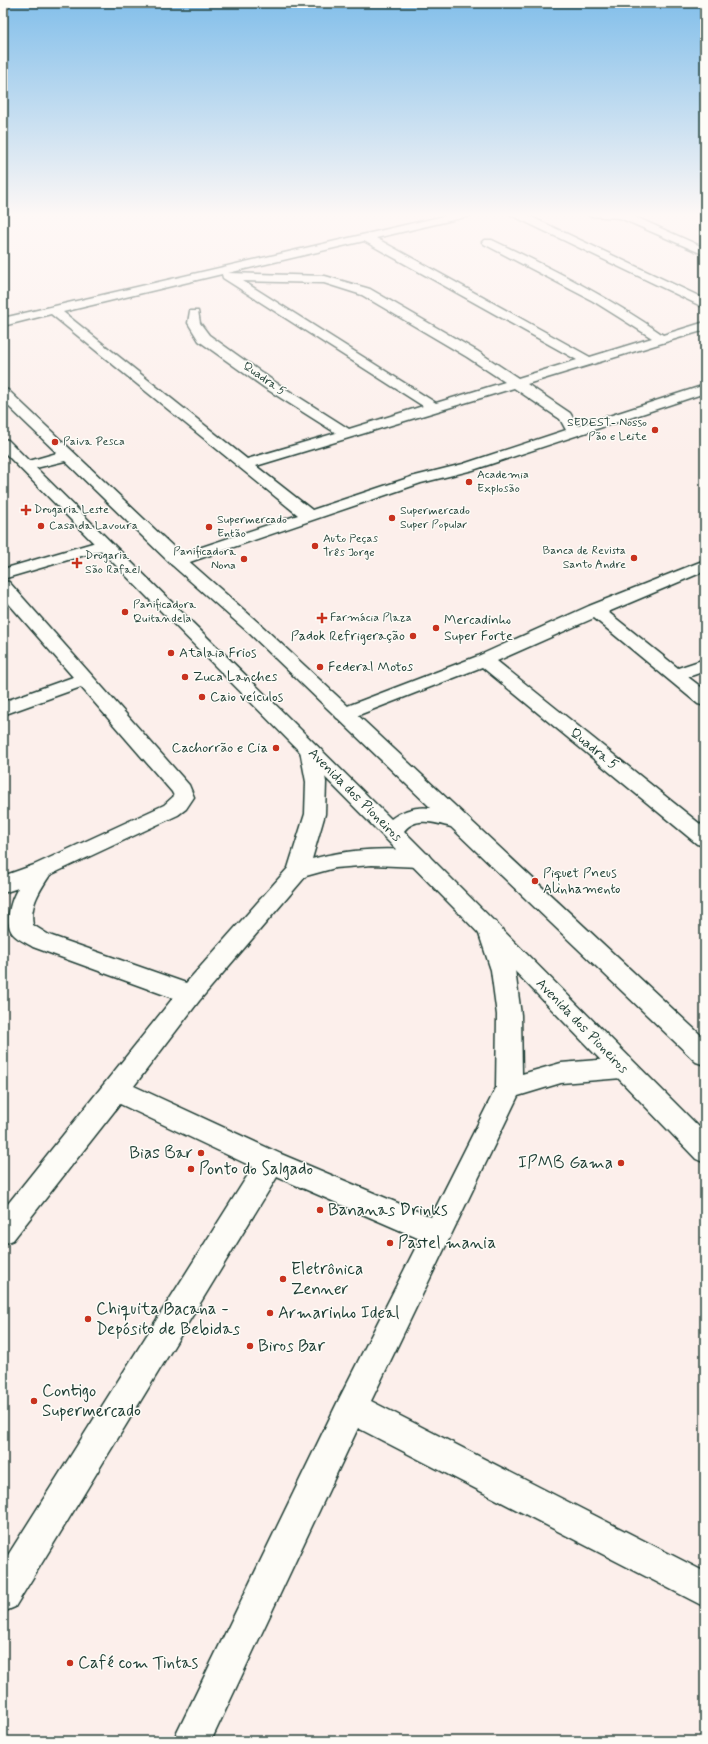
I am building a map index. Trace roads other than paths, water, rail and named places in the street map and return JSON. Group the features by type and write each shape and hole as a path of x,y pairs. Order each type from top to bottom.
{"street":[{"path":"3,322 127,294"},
{"path":"255,294 435,408"},
{"path":"370,294 453,342 516,383 565,416 575,432"},
{"path":"468,294 588,361"},
{"path":"593,294 632,318 660,338"},
{"path":"685,294 705,304"},
{"path":"53,310 247,464 309,516"},
{"name":"Quadra 5","path":"194,314 194,323 204,338 270,384 348,434"},
{"path":"247,464 435,408 660,338 705,326"},
{"path":"178,561 416,480 468,467 705,388"},
{"path":"3,393 51,441 178,561 255,630 456,822 705,1055"},
{"path":"14,454 31,451 51,441"},
{"path":"14,454 50,459 68,456"},
{"name":"Avenida dos Pioneiros","path":"14,454 103,545 420,859 622,1068 705,1150"},
{"path":"3,574 103,545"},
{"path":"344,714 484,660 595,610 705,565"},
{"path":"3,586 182,790 184,797 180,804 171,810 42,870 3,885"},
{"path":"595,610 705,700"},
{"name":"Quadra 5","path":"484,660 705,839"},
{"path":"676,675 705,664"},
{"path":"3,709 85,679"},
{"path":"3,1231 116,1090 190,994 298,871 315,814 316,782 310,750"},
{"path":"392,832 396,825 409,816 431,813 456,822"},
{"path":"298,871 335,860 372,857 420,859"},
{"path":"42,870 26,894 20,917 22,929 41,941 190,994"},
{"path":"192,1741 351,1408 509,1088 509,1015 503,970 488,928"},
{"path":"509,1088 561,1073 622,1068"},
{"path":"116,1090 271,1162 437,1233"},
{"path":"3,1595 271,1162"},
{"path":"351,1408 705,1590"}],"place":[{"name":"SEDEST- Nosso Pão e Leite","path":"655,430"},
{"name":"Paiva Pesca","path":"55,442"},
{"name":"Academia Explosão","path":"469,482"},
{"name":"Drogaria Leste","path":"26,510"},
{"name":"Supermercado Super Popular","path":"392,518"},
{"name":"Casa da Lavoura","path":"41,526"},
{"name":"Supermercado Então","path":"209,527"},
{"name":"Auto Peças Três Jorge","path":"315,546"},
{"name":"Banca de Revista Santo Andre","path":"634,558"},
{"name":"Panificadora Nona","path":"244,559"},
{"name":"Drogaria São Rafael","path":"77,563"},
{"name":"Panificadora Quitandela","path":"125,612"},
{"name":"Farmácia Plaza","path":"322,618"},
{"name":"Mercadinho Super Forte","path":"436,628"},
{"name":"Padok Refrigeração","path":"413,636"},
{"name":"Atalaia Frios","path":"171,653"},
{"name":"Federal Motos","path":"320,667"},
{"name":"Zuca Lanches","path":"185,677"},
{"name":"Caio veículos","path":"202,697"},
{"name":"Cachorrão e Cia","path":"276,748"},
{"name":"Piquet Pneus Alinhamento","path":"535,881"},
{"name":"Bias Bar","path":"201,1153"},
{"name":"IPMB Gama","path":"621,1163"},
{"name":"Ponto do Salgado","path":"191,1169"},
{"name":"Bananas Drinks","path":"320,1210"},
{"name":"Pastel mania","path":"390,1243"},
{"name":"Eletrônica Zenner","path":"283,1279"},
{"name":"Armarinho Ideal","path":"270,1313"},
{"name":"Chiquita Bacana - Depósito de Bebidas","path":"88,1319"},
{"name":"Biros Bar","path":"250,1346"},
{"name":"Contigo Supermercado","path":"34,1401"},
{"name":"Café com Tintas","path":"70,1663"}]}
